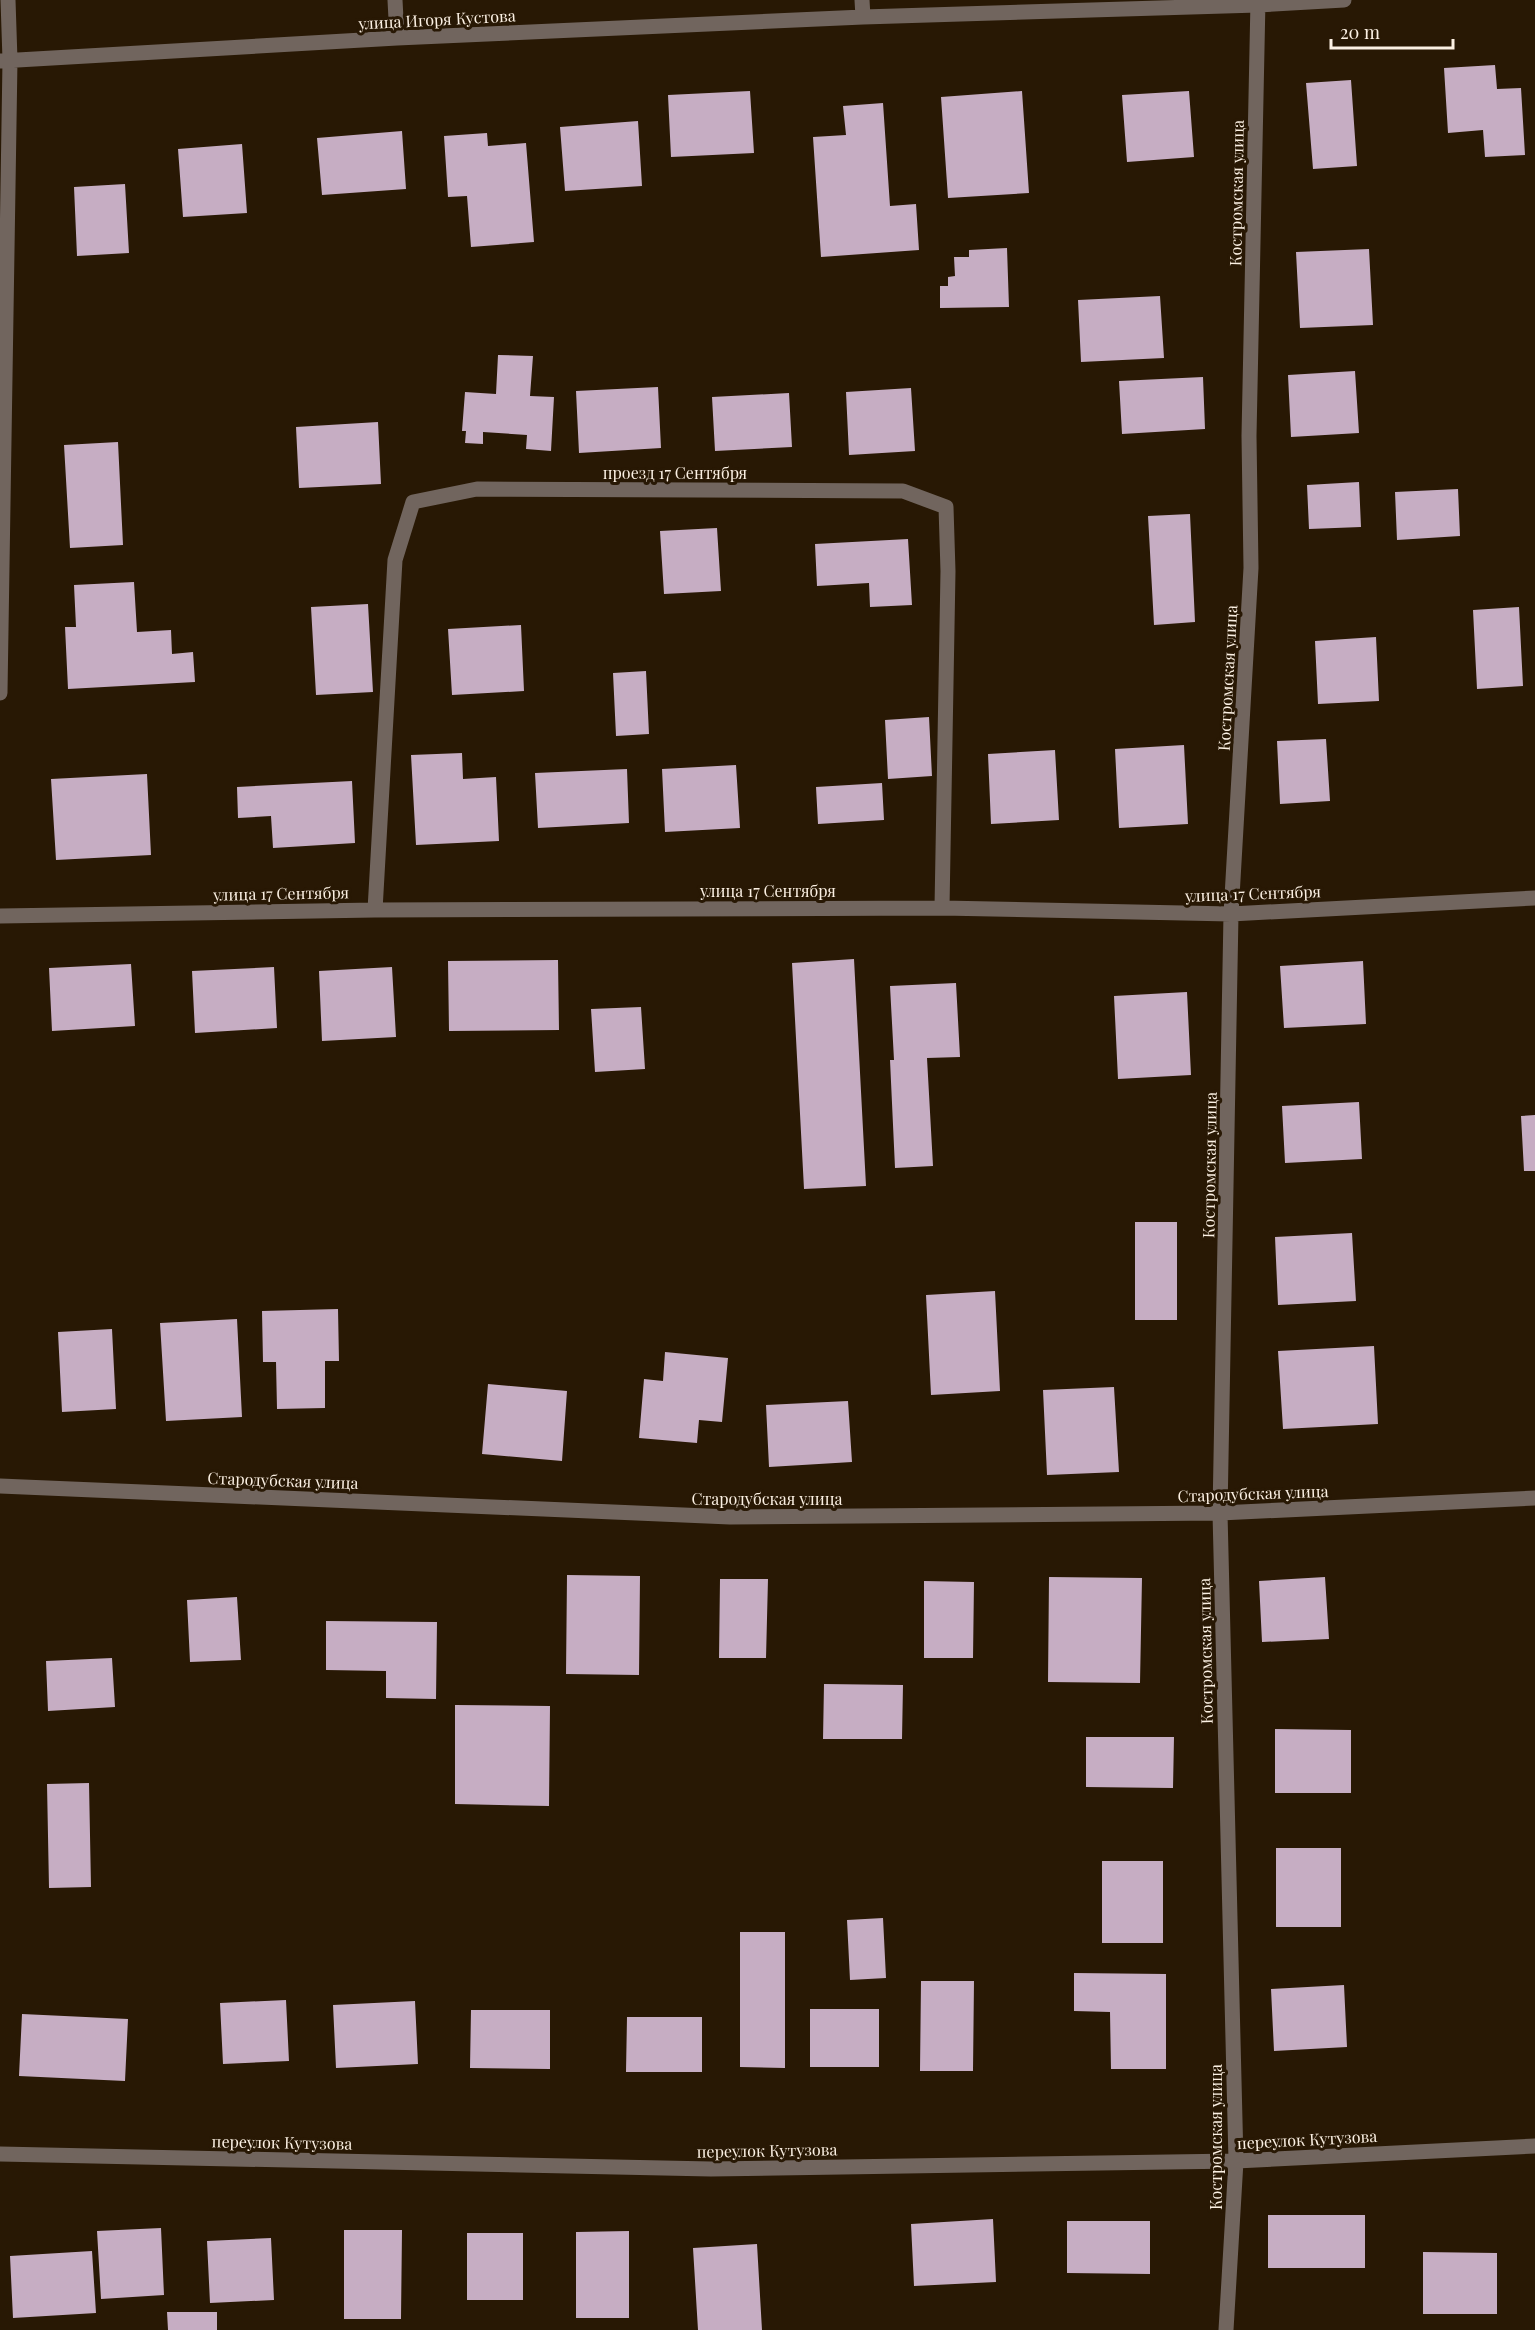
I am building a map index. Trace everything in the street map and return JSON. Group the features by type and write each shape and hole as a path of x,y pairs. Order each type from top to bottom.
{"street":[{"path":"0,693 5,61 8,0"},
{"path":"395,0 397,38"},
{"path":"862,0 863,17"},
{"name":"улица Игоря Кустова","path":"5,61 397,38 863,17 1344,0"},
{"name":"Костромская улица","path":"1226,2330 1236,2161 1220,1513 1232,914 1251,568 1249,436 1258,3"},
{"name":"проезд 17 Сентября","path":"375,910 395,560 413,502 477,489 903,491 946,507 948,571 942,908"},
{"name":"улица 17 Сентября","path":"0,916 375,910 942,908 1232,914 1535,898"},
{"name":"Стародубская улица","path":"0,1486 730,1517 1220,1513 1535,1498"},
{"name":"переулок Кутузова","path":"0,2154 711,2169 1236,2161 1535,2146"}],"building":[{"path":"1495,65 1497,89 1521,88 1525,155 1485,157 1483,130 1448,133 1444,68"},
{"path":"1351,80 1357,166 1313,169 1306,83"},
{"path":"750,91 754,153 671,157 668,95"},
{"path":"1022,91 1029,193 948,198 941,97"},
{"path":"1189,91 1194,157 1127,162 1122,95"},
{"path":"883,103 890,206 916,204 919,250 821,257 813,137 846,135 843,106"},
{"path":"638,121 642,186 565,191 560,127"},
{"path":"402,131 406,189 322,195 317,138"},
{"path":"487,133 488,146 526,143 534,242 471,247 467,196 448,197 444,136"},
{"path":"242,144 247,213 183,217 178,149"},
{"path":"125,184 129,253 77,256 74,187"},
{"path":"1007,248 1009,307 940,308 940,286 948,286 948,277 955,276 954,257 969,257 969,250"},
{"path":"1369,249 1373,325 1300,328 1296,252"},
{"path":"1160,296 1164,358 1081,362 1078,300"},
{"path":"498,355 533,356 530,396 554,397 551,451 526,449 527,435 483,432 483,444 465,443 466,431 462,431 465,392 496,394"},
{"path":"1355,371 1359,433 1291,437 1288,375"},
{"path":"1203,377 1205,429 1122,434 1119,381"},
{"path":"658,387 661,448 579,453 576,391"},
{"path":"911,388 915,451 849,455 846,392"},
{"path":"789,393 792,447 715,451 712,397"},
{"path":"378,422 381,484 299,488 296,427"},
{"path":"118,442 123,545 70,548 64,445"},
{"path":"1359,482 1361,527 1309,529 1307,485"},
{"path":"1458,489 1460,536 1397,540 1395,492"},
{"path":"1190,514 1195,622 1154,625 1148,516"},
{"path":"717,528 721,591 664,594 660,531"},
{"path":"908,539 912,605 870,607 869,583 817,586 815,544"},
{"path":"134,582 137,632 171,630 172,654 193,652 195,682 68,689 65,627 76,627 74,585"},
{"path":"368,604 373,692 316,695 311,607"},
{"path":"1519,607 1523,686 1477,689 1473,610"},
{"path":"521,625 524,691 452,695 448,629"},
{"path":"1376,637 1379,701 1318,704 1315,641"},
{"path":"646,671 649,734 616,736 613,673"},
{"path":"929,717 932,776 888,779 885,720"},
{"path":"1326,739 1330,801 1280,804 1277,741"},
{"path":"1184,745 1188,824 1119,828 1115,749"},
{"path":"1055,750 1059,820 991,824 988,754"},
{"path":"462,753 463,779 496,777 499,841 416,845 411,755"},
{"path":"736,765 740,828 665,832 662,769"},
{"path":"627,769 629,823 538,828 535,773"},
{"path":"147,774 151,855 56,860 51,779"},
{"path":"352,781 355,843 273,848 271,816 238,818 237,787"},
{"path":"882,783 884,820 818,824 816,787"},
{"path":"854,959 866,1186 804,1189 792,963"},
{"path":"558,960 559,1030 449,1031 448,961"},
{"path":"1363,961 1366,1024 1284,1028 1280,966"},
{"path":"131,964 135,1026 52,1031 49,968"},
{"path":"274,967 277,1028 195,1033 192,971"},
{"path":"392,967 396,1037 322,1041 319,971"},
{"path":"956,983 960,1057 927,1058 933,1166 895,1168 890,1060 894,1060 890,986"},
{"path":"1187,992 1191,1075 1118,1079 1114,996"},
{"path":"641,1007 645,1069 595,1072 591,1009"},
{"path":"1359,1102 1362,1159 1285,1163 1282,1106"},
{"path":"1535,1115 1535,1171 1524,1171 1521,1116"},
{"path":"1135,1222 1177,1222 1177,1320 1135,1320"},
{"path":"1352,1233 1356,1301 1278,1305 1275,1237"},
{"path":"995,1291 1000,1391 931,1395 926,1295"},
{"path":"338,1309 339,1361 325,1361 325,1408 277,1409 276,1362 263,1362 262,1311"},
{"path":"237,1319 242,1417 166,1421 160,1323"},
{"path":"112,1329 116,1409 62,1412 58,1332"},
{"path":"1374,1346 1378,1424 1283,1429 1278,1351"},
{"path":"665,1352 728,1358 722,1422 699,1420 697,1443 639,1438 644,1379 663,1381"},
{"path":"488,1384 567,1391 562,1461 482,1454"},
{"path":"1114,1387 1119,1472 1047,1475 1043,1390"},
{"path":"848,1401 852,1462 769,1467 766,1405"},
{"path":"567,1575 640,1576 639,1675 566,1674"},
{"path":"1049,1577 1142,1578 1140,1683 1048,1682"},
{"path":"1325,1577 1329,1639 1262,1642 1259,1581"},
{"path":"720,1579 768,1579 766,1658 719,1658"},
{"path":"924,1581 974,1582 973,1658 924,1658"},
{"path":"237,1597 241,1660 190,1662 187,1600"},
{"path":"326,1621 437,1622 436,1699 386,1698 386,1671 326,1670"},
{"path":"112,1658 115,1707 48,1711 46,1661"},
{"path":"824,1684 903,1685 902,1739 823,1739"},
{"path":"455,1705 550,1706 549,1806 455,1804"},
{"path":"1275,1729 1351,1730 1351,1793 1275,1793"},
{"path":"1086,1737 1174,1737 1173,1788 1086,1787"},
{"path":"89,1783 91,1887 49,1888 47,1784"},
{"path":"1276,1848 1341,1848 1341,1927 1276,1927"},
{"path":"1102,1861 1163,1861 1163,1943 1102,1943"},
{"path":"883,1918 886,1978 850,1980 847,1920"},
{"path":"740,1932 785,1932 785,2068 740,2067"},
{"path":"1074,1973 1166,1974 1166,2069 1111,2069 1110,2012 1074,2011"},
{"path":"921,1981 974,1981 973,2071 920,2071"},
{"path":"1344,1985 1347,2047 1274,2051 1271,1989"},
{"path":"286,2000 289,2061 223,2064 220,2003"},
{"path":"415,2001 418,2064 336,2068 333,2005"},
{"path":"810,2009 879,2009 879,2067 810,2067"},
{"path":"471,2010 550,2010 550,2069 470,2068"},
{"path":"22,2014 128,2019 125,2081 19,2076"},
{"path":"627,2017 702,2017 702,2072 626,2072"},
{"path":"1268,2215 1365,2215 1365,2268 1268,2268"},
{"path":"993,2219 996,2282 914,2286 911,2224"},
{"path":"1067,2221 1150,2221 1150,2274 1067,2273"},
{"path":"161,2228 164,2295 101,2299 97,2231"},
{"path":"344,2230 402,2230 401,2319 344,2319"},
{"path":"629,2231 629,2318 576,2318 576,2232"},
{"path":"467,2233 523,2233 523,2300 467,2300"},
{"path":"271,2238 274,2300 210,2303 207,2241"},
{"path":"757,2244 762,2330 698,2330 693,2248"},
{"path":"92,2251 96,2313 13,2318 10,2256"},
{"path":"1423,2252 1497,2253 1497,2314 1423,2314"},
{"path":"167,2312 217,2312 217,2330 168,2330"}]}
